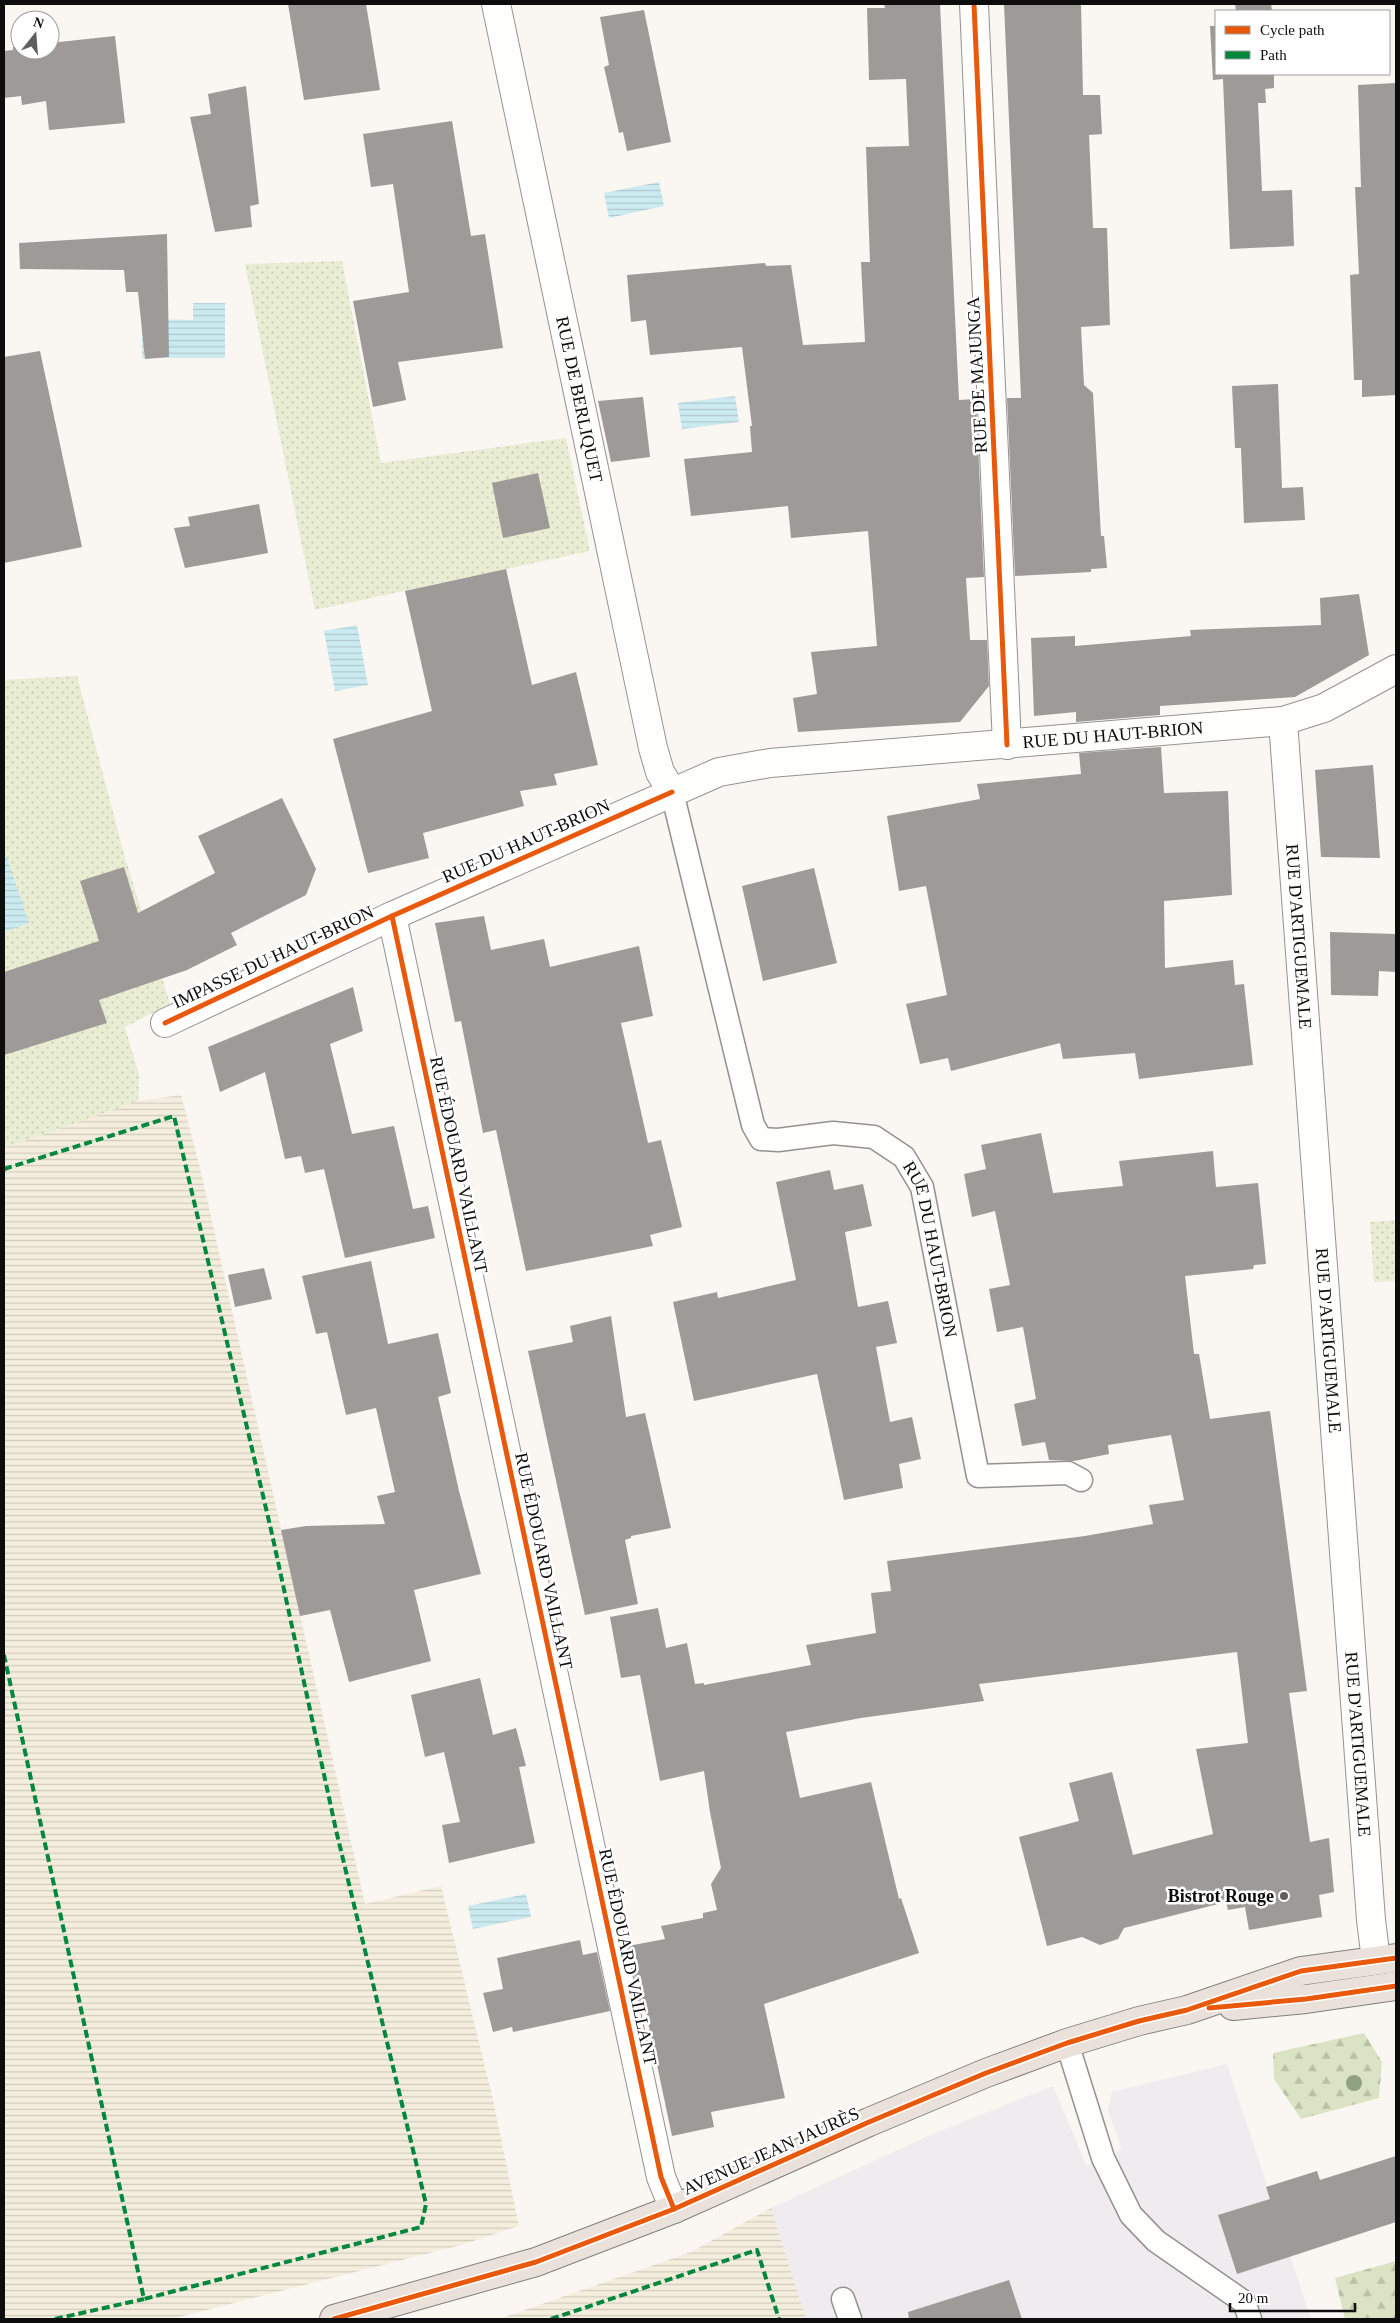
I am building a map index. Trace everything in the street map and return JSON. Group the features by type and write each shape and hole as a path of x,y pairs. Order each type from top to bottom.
{"main road":[{"name":"AVENUE JEAN JAURÈS","path":"334,2319 366,2312 536,2262 674,2209 887,2114 986,2073 1067,2043 1139,2021 1187,2010 1302,1971 1386,1959"},
{"name":"AVENUE JEAN JAURÈS","path":"1187,2010 1306,1999 1396,1986"}],"street":[{"name":"RUE DE BERLIQUET","path":"496,4 653,748 660,772 672,792"},
{"name":"RUE DE MAJUNGA","path":"974,4 1007,745"},
{"name":"RUE DU HAUT-BRION","path":"392,916 719,772 770,763 1283,721 1324,708 1396,669"},
{"name":"RUE D'ARTIGUEMALE","path":"1283,721 1370,1910 1386,1959"},
{"name":"IMPASSE DU HAUT-BRION","path":"165,1023 392,916"},
{"name":"RUE ÉDOUARD VAILLANT","path":"392,916 661,2176 674,2209"}],"lane":[{"name":"RUE DU HAUT-BRION","path":"672,792 753,1125 761,1139 778,1140 833,1133 874,1138 904,1157 922,1187 978,1476 1068,1473 1080,1480"},
{"path":"1067,2043 1103,2158 1131,2215 1156,2241 1244,2302 1250,2319"}],"shaded area":[{"path":"181,1095 200,1168 365,1904 441,1886 493,2100 519,2226 461,2245 171,2319 4,2319 4,1148 138,1101"},
{"path":"1227,2064 1311,2319 806,2319 771,2208 933,2134 1053,2086 1086,2165 1122,2150 1108,2110 1112,2092"},
{"path":"771,2208 806,2319 499,2319 691,2252"}],"green space":[{"path":"342,261 381,463 566,438 590,551 315,610 245,264"},
{"path":"77,676 124,854 170,1004 125,1027 139,1075 138,1101 4,1148 4,680"},
{"path":"1396,1220 1396,1281 1374,1282 1370,1222"},
{"path":"1364,2033 1382,2062 1379,2098 1301,2119 1274,2079 1273,2053"},
{"path":"1396,2261 1396,2319 1345,2319 1335,2278"}],"water":[{"path":"659,182 664,206 609,218 604,193"},
{"path":"193,303 225,303 225,358 142,358 142,319 193,320"},
{"path":"735,396 739,422 682,429 678,403"},
{"path":"357,625 368,685 335,691 324,631"},
{"path":"6,855 29,923 4,932 4,856"},
{"path":"526,1894 531,1917 473,1929 468,1906"}],"building":[{"path":"288,4 366,4 380,90 304,100"},
{"path":"884,4 940,4 959,400 976,399 984,577 966,578 970,640 987,640 989,686 960,722 798,732 793,698 817,694 811,652 877,646 868,531 791,538 788,506 691,516 684,459 752,452 750,426 752,426 742,347 650,355 646,320 631,322 627,275 765,263 766,266 791,265 803,345 865,342 861,262 870,262 866,147 909,146 906,79 869,80 867,8 885,8"},
{"path":"1004,4 1081,4 1083,95 1100,95 1102,134 1089,135 1093,228 1107,228 1110,325 1081,327 1084,385 1093,393 1101,536 1104,536 1107,568 1091,569 1091,572 1015,576 1007,398 1021,398"},
{"path":"1235,4 1271,4 1272,10 1236,10"},
{"path":"644,10 671,142 627,151 623,132 619,133 604,67 609,65 600,17"},
{"path":"1210,26 1215,26 1215,75 1274,75 1274,88 1265,89 1266,103 1258,103 1262,191 1292,190 1294,246 1230,249 1223,79 1213,80"},
{"path":"115,36 125,123 49,130 46,101 22,105 21,96 4,98 4,51 10,50 10,60 60,60 60,42"},
{"path":"1396,83 1396,395 1362,397 1362,380 1354,380 1350,275 1359,274 1355,187 1361,187 1358,85"},
{"path":"246,86 259,204 250,206 252,227 215,232 190,117 211,114 208,94"},
{"path":"452,121 471,236 485,234 503,348 398,362 406,400 373,407 353,301 409,292 393,184 371,187 363,134"},
{"path":"167,234 169,357 145,359 138,292 126,292 124,270 20,269 19,243"},
{"path":"40,351 82,547 4,563 4,357"},
{"path":"1278,384 1282,488 1303,487 1305,520 1244,523 1241,448 1235,448 1232,386"},
{"path":"643,397 650,457 611,462 598,401"},
{"path":"538,473 550,528 503,538 492,483"},
{"path":"259,504 268,553 185,568 174,528 190,526 188,517"},
{"path":"506,569 532,685 576,672 598,765 554,774 557,785 520,791 524,806 423,833 429,858 368,873 333,739 432,711 405,591"},
{"path":"1359,594 1369,655 1295,697 1160,706 1160,715 1076,722 1076,712 1034,716 1031,638 1075,636 1075,646 1191,636 1190,630 1321,625 1320,598"},
{"path":"1161,747 1164,793 1228,791 1232,895 1164,901 1165,968 1233,960 1235,985 1244,984 1253,1065 1139,1079 1135,1053 1063,1059 1060,1043 951,1071 948,1058 920,1064 906,1004 947,995 926,886 899,891 887,816 980,799 977,784 1081,774 1079,753"},
{"path":"1373,765 1380,858 1321,857 1315,770"},
{"path":"282,798 316,869 306,895 231,933 237,945 187,970 99,1000 107,1023 4,1055 4,972 99,941 80,881 124,867 138,913 215,873 198,836"},
{"path":"814,868 837,963 763,981 742,886"},
{"path":"484,916 491,950 544,939 550,967 639,946 653,1016 621,1023 648,1143 661,1140 682,1227 650,1235 653,1246 526,1271 496,1130 483,1133 461,1021 455,1022 435,923"},
{"path":"1330,932 1396,934 1396,972 1379,971 1378,996 1331,995"},
{"path":"353,987 363,1031 330,1044 352,1134 394,1126 413,1209 428,1206 435,1238 345,1258 324,1169 305,1173 301,1156 285,1159 265,1072 220,1092 208,1047"},
{"path":"1041,1133 1053,1193 1123,1186 1119,1161 1213,1151 1216,1187 1258,1183 1266,1264 1254,1265 1253,1269 1185,1276 1194,1354 1199,1354 1210,1419 1270,1411 1307,1691 1289,1693 1310,1842 1329,1838 1334,1892 1319,1895 1322,1917 1249,1930 1245,1907 1228,1910 1226,1902 1124,1928 1118,1939 1100,1945 1082,1937 1047,1946 1019,1837 1079,1821 1069,1783 1112,1772 1133,1855 1213,1834 1196,1749 1248,1743 1237,1652 979,1684 984,1701 861,1718 786,1732 800,1798 871,1782 899,1899 901,1898 919,1953 764,2004 785,2098 711,2112 714,2127 672,2136 644,2003 640,2004 628,1946 665,1939 661,1926 703,1918 703,1913 717,1910 711,1884 721,1868 704,1771 660,1781 640,1675 621,1678 610,1617 658,1608 666,1648 687,1643 695,1684 704,1683 704,1685 811,1665 806,1645 876,1633 871,1593 891,1591 887,1561 1085,1536 1153,1524 1149,1505 1184,1500 1171,1435 1108,1445 1109,1454 1074,1461 1049,1460 1045,1442 1022,1446 1014,1404 1036,1399 1023,1327 997,1332 989,1289 1010,1285 995,1211 972,1217 964,1174 986,1169 981,1145"},
{"path":"830,1170 834,1190 863,1184 872,1226 845,1232 858,1307 888,1301 897,1343 876,1347 890,1422 912,1417 921,1459 899,1464 903,1488 844,1500 817,1374 694,1401 673,1302 717,1292 718,1298 796,1280 776,1182"},
{"path":"371,1261 388,1344 438,1333 451,1393 438,1397 459,1491 481,1574 414,1590 431,1661 349,1682 330,1610 300,1616 281,1530 306,1526 385,1524 377,1496 395,1492 376,1408 346,1415 327,1332 316,1334 302,1276"},
{"path":"264,1268 272,1299 235,1307 228,1275"},
{"path":"611,1316 626,1417 645,1413 671,1528 631,1536 631,1538 625,1540 638,1604 585,1615 528,1351 573,1342 570,1326"},
{"path":"480,1678 493,1735 516,1728 526,1766 519,1767 535,1843 449,1863 442,1825 460,1822 444,1752 425,1757 411,1695"},
{"path":"580,1940 583,1955 597,1952 610,2011 513,2032 512,2027 493,2032 483,1993 503,1989 497,1958"},
{"path":"1396,2156 1396,2222 1237,2274 1218,2215 1270,2199 1266,2187 1317,2171 1320,2180"},
{"path":"1009,2280 1022,2319 909,2319 908,2312"}],"marked path":[{"path":"4,1169 174,1116 272,1534 336,1830 426,2204 421,2227 144,2299 4,1655"},
{"path":"551,2319 757,2250 779,2319"},
{"path":"55,2319 144,2299"}],"cycle path":[{"path":"974,4 1007,745"},
{"path":"165,1023 392,916 672,792"},
{"path":"392,916 661,2177 674,2209"},
{"path":"334,2319 536,2262 674,2209 869,2122 986,2073 1067,2043 1139,2021 1187,2010 1301,1971 1396,1958"},
{"path":"1209,2008 1306,1999 1396,1986"}],"place":[{"name":"Bistrot Rouge","path":"1284,1896"}]}
